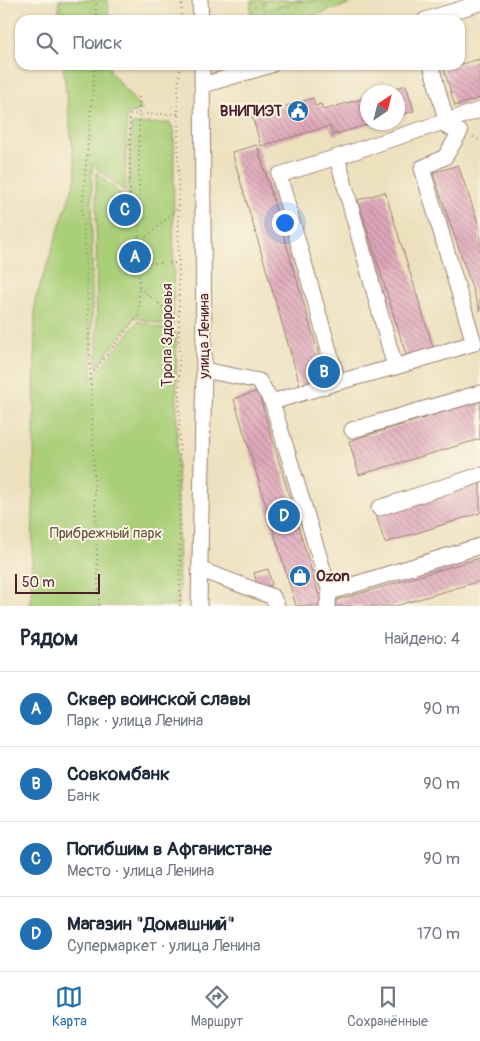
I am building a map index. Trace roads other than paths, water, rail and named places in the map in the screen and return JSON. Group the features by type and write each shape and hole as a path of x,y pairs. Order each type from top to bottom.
{"street":[{"path":"200,0 200,15"},
{"path":"441,15 480,3"},
{"name":"улица Ленина","path":"199,606 204,370 202,70"},
{"path":"203,85 253,70"},
{"path":"272,402 477,342 422,168 445,157 460,132 448,127 433,70"},
{"path":"338,382 279,174 480,110"},
{"path":"337,157 396,367"},
{"path":"204,370 259,381 272,402 329,599 480,546"},
{"path":"352,430 480,393"},
{"path":"379,508 480,475"},
{"path":"199,569 273,596 277,606"}],"place":[{"name":"ВНИПИЭТ","path":"298,111"},
{"name":"Погибшим в Афганистане","path":"125,210"},
{"name":"Сквер воинской славы","path":"135,257"},
{"name":"Совкомбанк","path":"324,372"},
{"name":"Магазин \"Домашний\"","path":"284,516"},
{"name":"Ozon","path":"300,576"}],"park label":[{"name":"Прибрежный парк","path":"106,533"}]}
